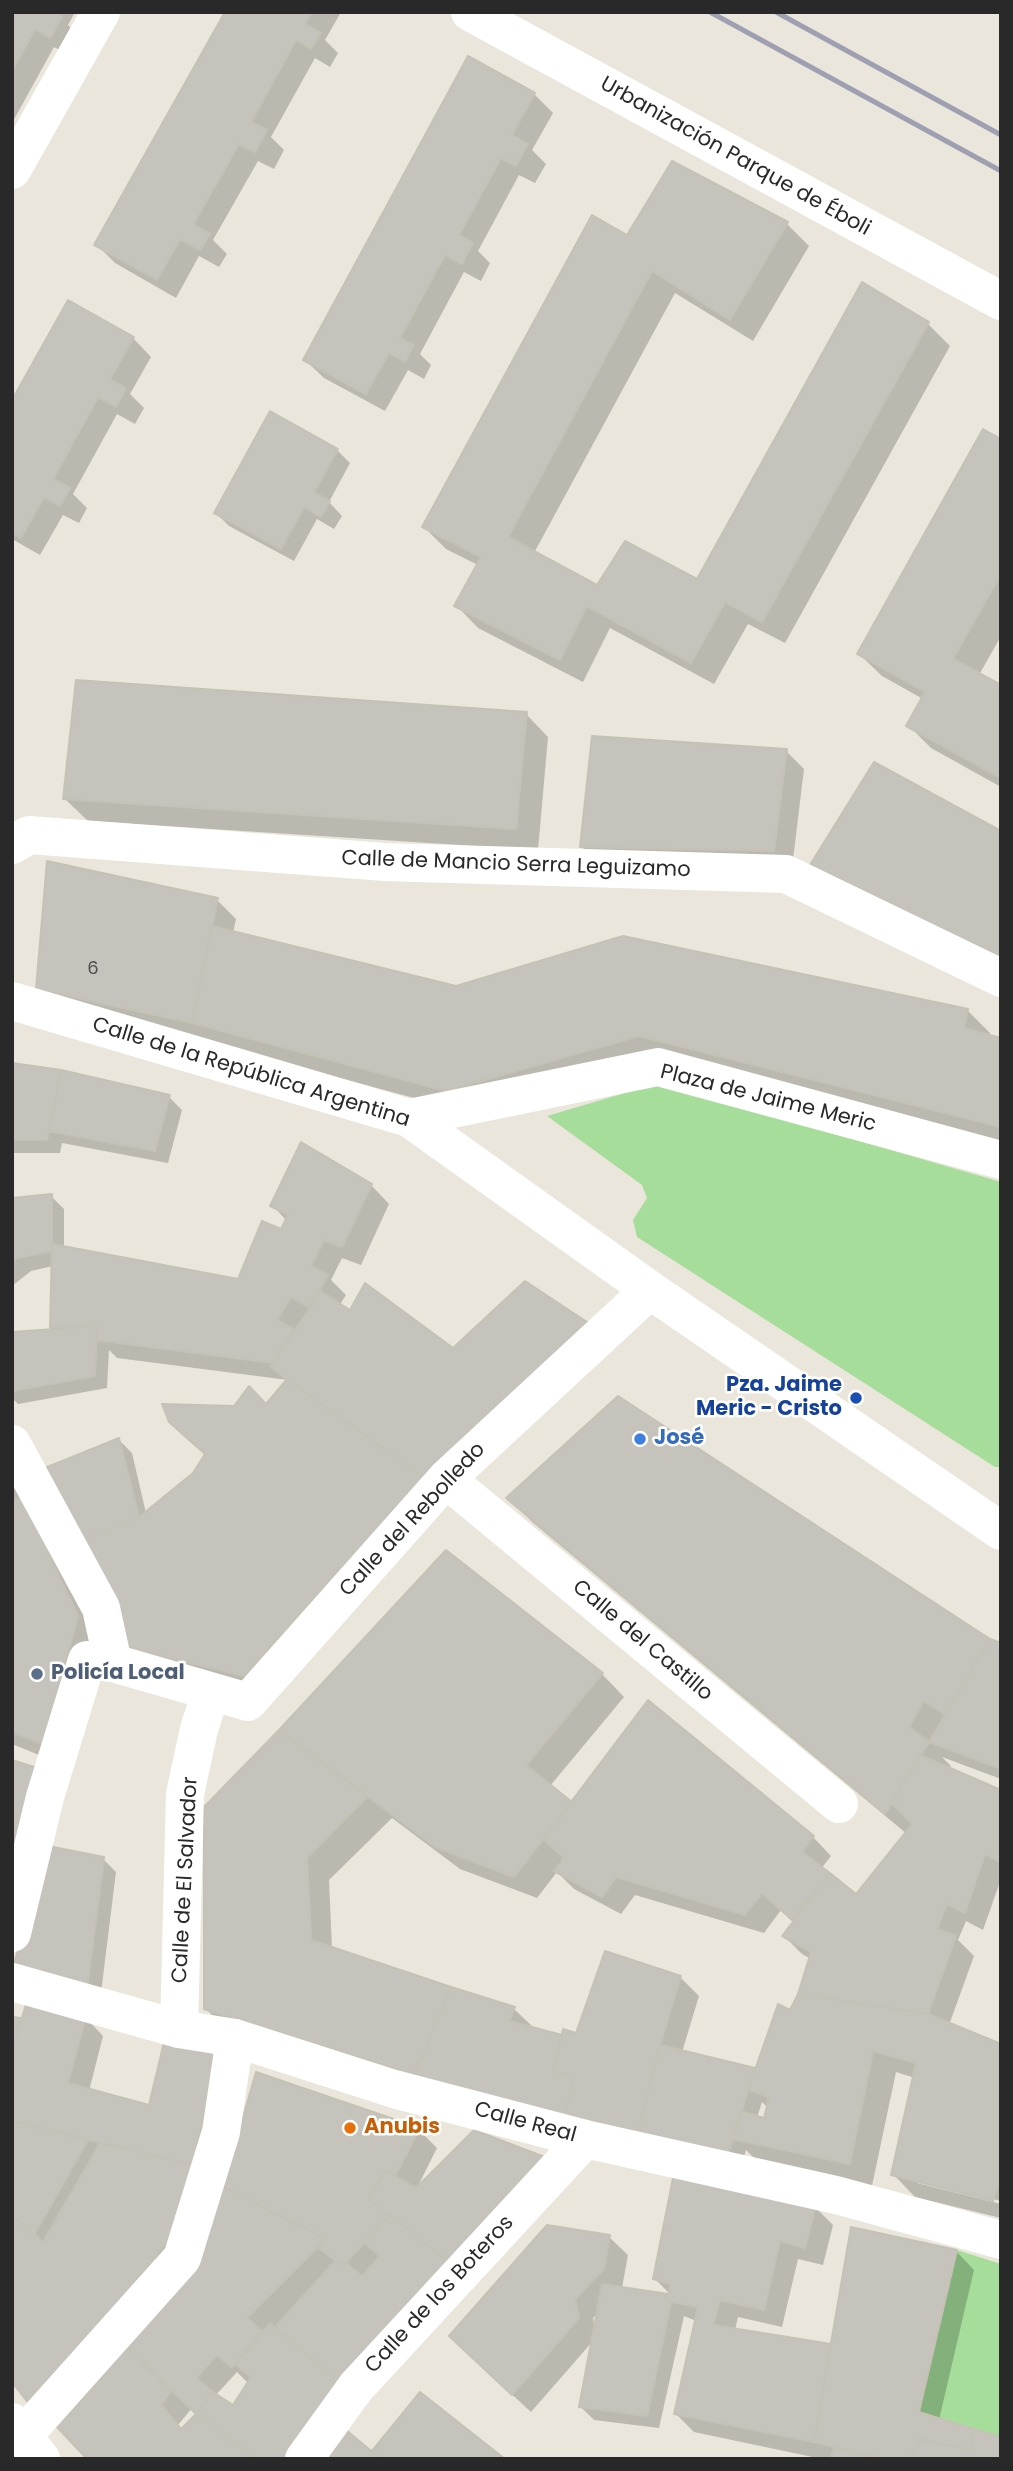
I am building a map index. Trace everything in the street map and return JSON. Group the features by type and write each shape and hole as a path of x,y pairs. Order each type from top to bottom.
{"street":[{"path":"12,170 102,12"},
{"name":"Urbanización Parque de Éboli","path":"470,12 1001,301"},
{"name":"Calle de Mancio Serra Leguizamo","path":"12,845 29,835 385,862 786,874 1001,978"},
{"name":"Calle de la República Argentina","path":"12,1000 409,1118 650,1290"},
{"name":"Plaza de Jaime Meric","path":"409,1118 658,1068 1001,1160"},
{"path":"650,1290 1001,1531"},
{"name":"Calle del Rebolledo","path":"211,1692 248,1702 446,1479 650,1290"},
{"path":"12,1444 101,1608 100,1662 45,1797 12,1933"},
{"name":"Calle del Castillo","path":"446,1479 839,1804"},
{"path":"100,1662 211,1692"},
{"name":"Calle de El Salvador","path":"179,2029 185,1794 199,1729 211,1692"},
{"name":"Calle Real","path":"12,1982 179,2029 235,2038 394,2090 585,2139 836,2194 1001,2240"},
{"path":"22,2442 182,2258 221,2132 235,2038"},
{"name":"Calle de los Boteros","path":"304,2459 356,2387 585,2139"}],"green space":[{"path":"659,1083 1001,1182 1001,1467 995,1467 637,1237 633,1220 647,1198 642,1185 547,1116"},
{"path":"957,2250 1001,2264 1001,2438 919,2412"}],"building":[{"path":"12,12 54,12 62,17 50,38 35,29 12,71"},
{"path":"225,12 312,12 305,24 321,33 311,49 296,40 251,122 267,130 255,152 239,144 193,225 210,234 200,250 180,239 157,280 94,245"},
{"path":"468,56 535,93 512,135 528,144 516,166 501,158 459,235 473,243 462,264 445,255 400,338 414,345 405,362 389,353 366,394 303,360"},
{"path":"672,161 788,222 730,320 652,271 508,537 597,585 625,541 697,579 862,282 929,322 762,622 725,602 691,663 587,606 560,660 454,606 481,557 422,527 592,215 627,235"},
{"path":"68,300 134,337 110,379 126,388 116,407 98,397 53,479 70,488 60,506 44,497 21,538 12,533 12,400"},
{"path":"270,411 338,449 314,492 330,501 321,517 304,507 281,549 214,513"},
{"path":"983,429 1001,439 1001,574 953,659 1001,685 1001,778 906,726 925,692 857,654"},
{"path":"76,680 527,712 516,829 63,799"},
{"path":"592,736 787,749 774,851 580,847"},
{"path":"874,762 1001,831 1001,958 810,865"},
{"path":"47,861 218,898 192,1023 36,989"},
{"path":"212,926 456,986 623,936 968,1009 964,1028 1001,1038 1001,1127 639,1036 446,1091 192,1023"},
{"path":"12,1063 61,1070 47,1140 12,1140"},
{"path":"61,1070 170,1095 155,1151 49,1131"},
{"path":"301,1142 372,1184 342,1247 324,1240 311,1266 328,1275 310,1308 291,1297 277,1320 294,1329 273,1363 97,1340 97,1326 50,1328 52,1244 238,1279 262,1221 281,1229 288,1215 270,1206"},
{"path":"52,1194 52,1251 17,1258 12,1262 12,1198"},
{"path":"525,1281 590,1324 425,1479 270,1367 319,1290 350,1310 365,1283 453,1348"},
{"path":"97,1326 95,1376 12,1391 12,1332"},
{"path":"287,1379 425,1479 244,1676 129,1648 83,1540 139,1517 193,1473 205,1454 169,1422 162,1404 234,1406 249,1386 266,1404"},
{"path":"618,1396 990,1639 945,1715 924,1701 909,1727 929,1742 885,1814 506,1498"},
{"path":"119,1438 139,1517 83,1540 40,1470"},
{"name":"Policía Local","path":"21,1496 78,1616 43,1744 12,1732 12,1502"},
{"path":"446,1550 603,1673 526,1765 572,1802 514,1877 435,1847 279,1730"},
{"path":"990,1639 1001,1643 1001,1769 929,1742"},
{"path":"648,1700 814,1836 802,1852 830,1873 792,1920 762,1893 745,1915 616,1877 602,1897 554,1871 564,1858 543,1839"},
{"path":"279,1730 368,1796 307,1858 311,1940 451,1987 414,2075 204,2009 204,1807"},
{"path":"920,1755 1001,1790 1001,1863 985,1854 965,1913 947,1904 937,1929 956,1936 928,2014 798,1994 811,1952 782,1936 830,1873 856,1894 912,1824 891,1802"},
{"path":"12,1760 40,1769 12,1865"},
{"path":"48,1846 104,1857 87,1989 12,1971"},
{"path":"605,1951 681,1976 660,2045 638,2134 564,2120 574,2077 553,2071 563,2029 576,2033"},
{"path":"451,1987 515,2007 509,2021 562,2035 553,2071 574,2077 564,2120 414,2075"},
{"path":"798,1994 928,2014 1001,2044 1001,2178 993,2201 891,2175 916,2063 873,2051 850,2164 732,2139 740,2111 764,2118 769,2097 748,2090 778,2004 790,2010"},
{"path":"27,2001 86,2016 68,2083 149,2105 165,2038 221,2051 192,2165 12,2121 12,2051"},
{"path":"12,2017 21,2018 12,2051"},
{"path":"660,2045 755,2068 727,2158 638,2134"},
{"path":"256,2072 420,2128 395,2176 385,2171 368,2200 390,2215 343,2266 318,2248 326,2239 223,2187"},
{"path":"12,2121 88,2140 34,2235 12,2215"},
{"path":"474,2130 550,2159 450,2263 368,2200 385,2171 416,2188"},
{"path":"100,2143 192,2165 170,2238 104,2325 29,2404 12,2382 12,2215 43,2242"},
{"path":"674,2173 816,2205 805,2248 780,2241 764,2310 720,2300 713,2325 831,2344 814,2442 674,2414 698,2307 666,2301 671,2284 653,2279"},
{"path":"223,2187 326,2239 247,2318 263,2332 232,2368 217,2355 196,2378 213,2392 196,2414 127,2347"},
{"path":"390,2215 450,2263 339,2382 275,2327 335,2261 343,2266 346,2263 362,2276 380,2256 364,2243"},
{"path":"547,2225 610,2235 604,2269 575,2299 579,2318 512,2395 449,2336"},
{"path":"851,2227 957,2250 919,2412 974,2429 970,2450 920,2439 909,2459 882,2459 814,2442"},
{"path":"602,2284 668,2294 666,2301 671,2302 647,2416 579,2407"},
{"path":"270,2323 339,2382 288,2459 256,2459 196,2414 213,2392 233,2405 251,2377 235,2364"},
{"path":"127,2347 172,2390 161,2405 181,2429 196,2414 256,2459 87,2459 57,2427"},
{"path":"420,2392 505,2459 381,2459 372,2451"},
{"path":"974,2429 1001,2437 1001,2459 909,2459 920,2439 970,2450"},
{"path":"346,2430 381,2459 326,2459"},
{"path":"834,2447 882,2458 831,2459"}],"railway":[{"path":"710,12 1001,171"},
{"path":"776,12 1001,135"}],"place":[{"name":"Pza. Jaime Meric - Cristo","path":"856,1398"},
{"name":"José","path":"640,1439"},
{"name":"Policía Local","path":"37,1674"},
{"name":"Anubis","path":"350,2128"}]}
